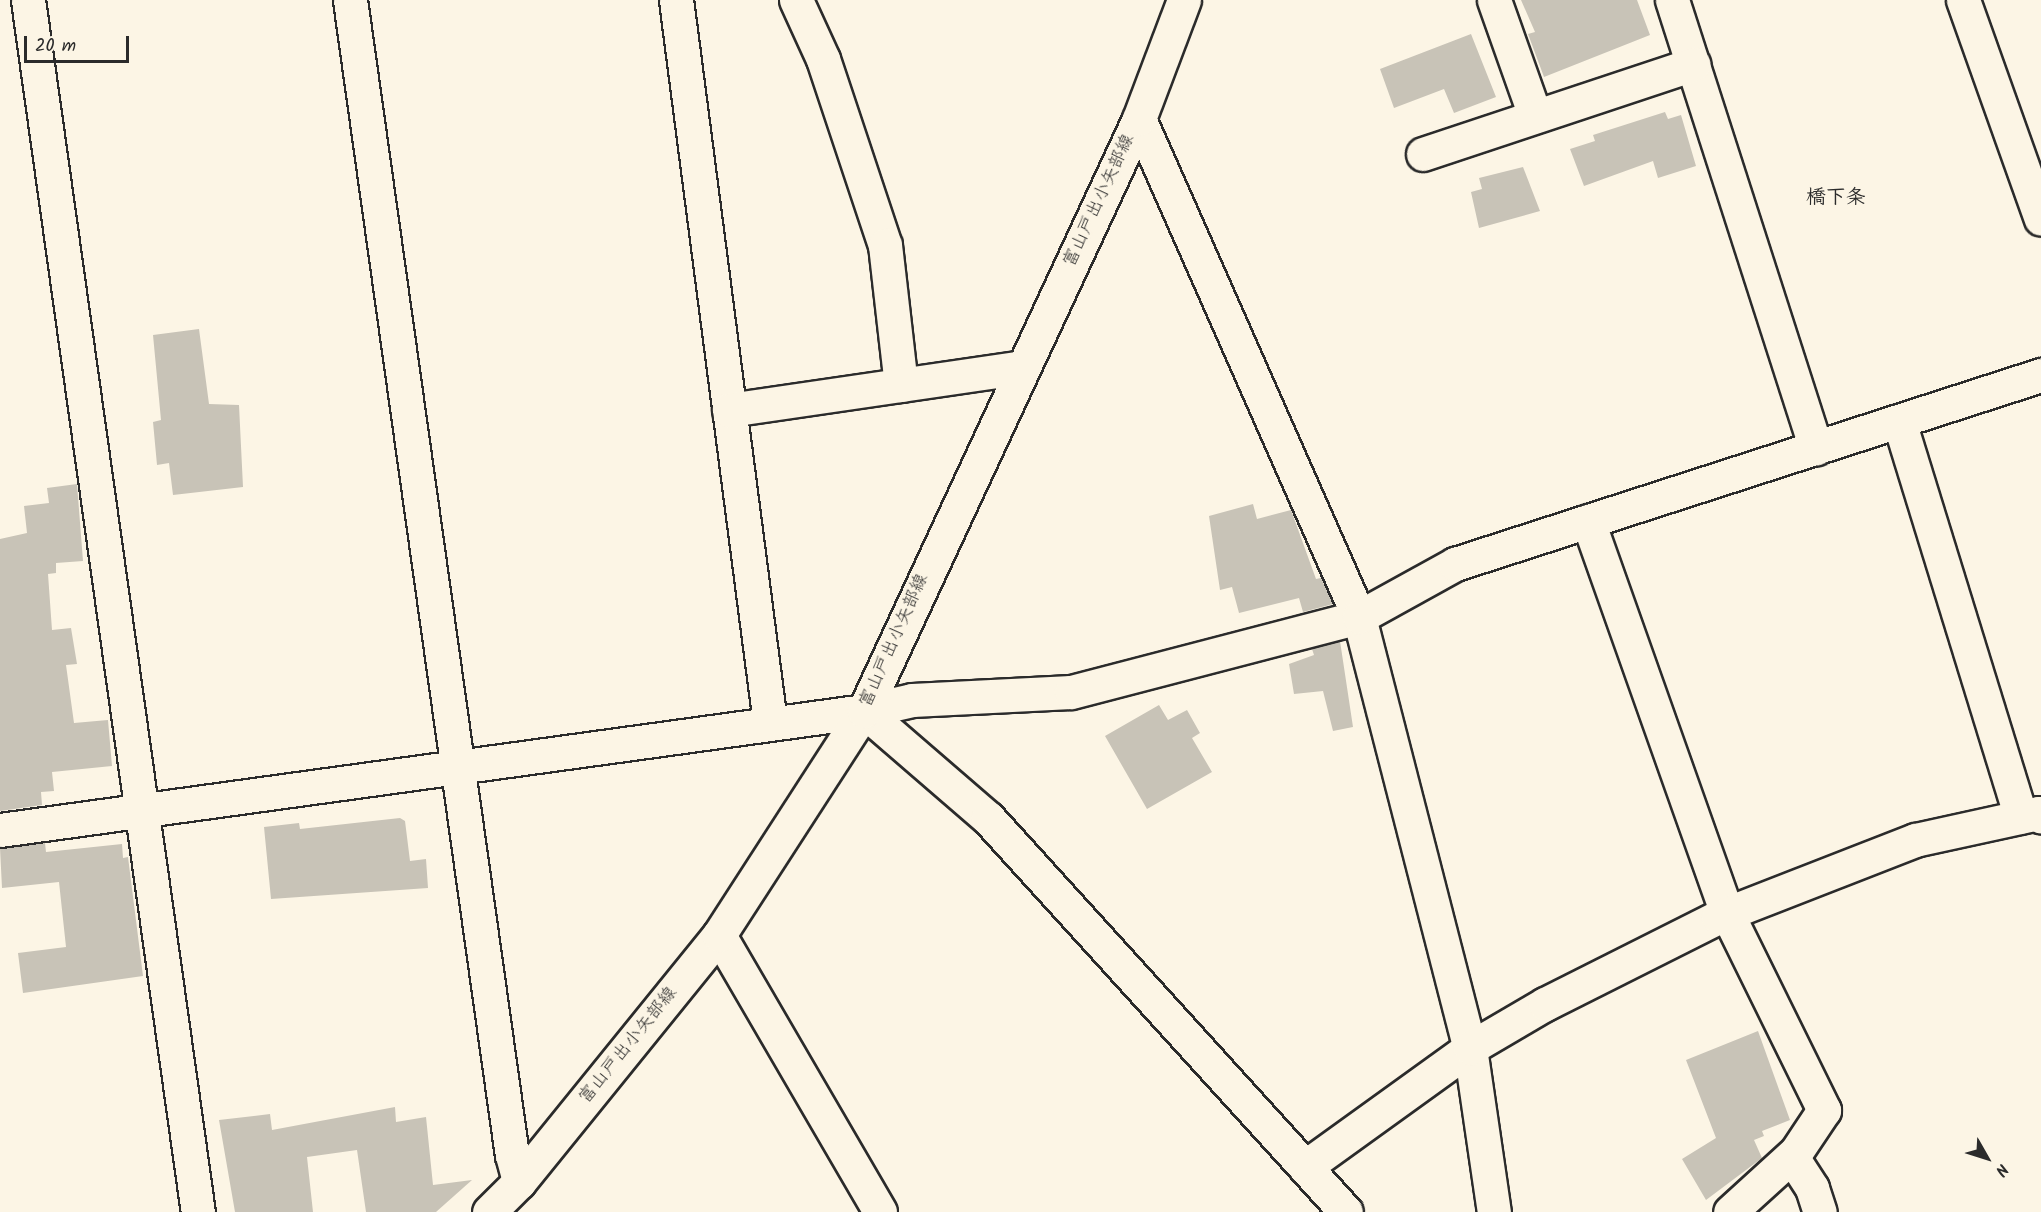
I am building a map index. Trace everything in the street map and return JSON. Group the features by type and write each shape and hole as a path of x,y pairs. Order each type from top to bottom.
{"street":[{"path":"28,0 198,1212"},
{"path":"350,0 512,1155 519,1182"},
{"path":"676,0 770,723"},
{"path":"796,0 823,59 885,245 900,385"},
{"name":"富山戸出小矢部線","path":"489,1212 519,1182 719,935 864,711 1139,118 1184,0"},
{"path":"1494,0 1535,116"},
{"path":"1672,0 1816,448"},
{"path":"1963,0 2041,219"},
{"path":"1423,154 1693,64"},
{"path":"1139,118 1359,617 1470,1048 1494,1212"},
{"path":"729,410 1022,367"},
{"path":"0,830 142,808 864,711 912,700 1071,692 1359,617 1455,564 2041,375"},
{"path":"1305,1167 1470,1048 1545,1004 1727,914 1915,840 2031,817 1899,421"},
{"path":"1588,521 1727,914 1824,1110 1792,1157 1730,1212"},
{"path":"864,711 988,818 1346,1212"},
{"path":"719,935 880,1212"},
{"path":"1792,1157 1820,1212"}],"building":[{"path":"1521,0 1637,0 1650,35 1544,77 1528,34 1535,32"},
{"path":"1471,34 1496,97 1454,113 1444,89 1394,108 1380,69"},
{"path":"1665,112 1668,119 1681,115 1696,166 1658,178 1653,161 1584,186 1570,149 1595,141 1593,135"},
{"path":"1523,167 1540,211 1479,228 1471,192 1482,189 1479,178"},
{"path":"199,329 209,404 239,405 243,487 173,495 169,463 157,465 153,422 161,420 153,335"},
{"path":"77,484 83,561 56,563 56,573 48,574 52,630 71,628 77,664 66,665 74,723 108,720 112,766 52,772 54,791 41,792 42,805 0,811 0,539 27,533 24,506 49,503 47,488"},
{"path":"1253,504 1257,519 1291,510 1316,579 1321,578 1333,604 1303,612 1299,598 1239,613 1232,587 1220,590 1209,516"},
{"path":"1340,641 1353,727 1333,731 1323,691 1294,694 1289,664 1314,655 1312,649"},
{"path":"1159,705 1168,720 1187,710 1200,733 1192,738 1212,772 1147,809 1105,736"},
{"path":"400,818 405,821 410,861 426,859 428,888 271,899 264,827 299,823 300,829"},
{"path":"45,843 46,852 122,844 123,858 128,857 143,976 23,993 18,953 66,947 59,882 2,888 0,848"},
{"path":"1758,1031 1790,1120 1762,1131 1764,1136 1754,1140 1762,1158 1706,1200 1682,1159 1716,1138 1686,1060"},
{"path":"395,1107 396,1122 426,1117 433,1185 472,1180 436,1212 366,1212 357,1150 307,1157 313,1212 235,1212 219,1120 270,1114 272,1130"}],"district":[{"name":"橋下条","path":"1836,198"}]}
